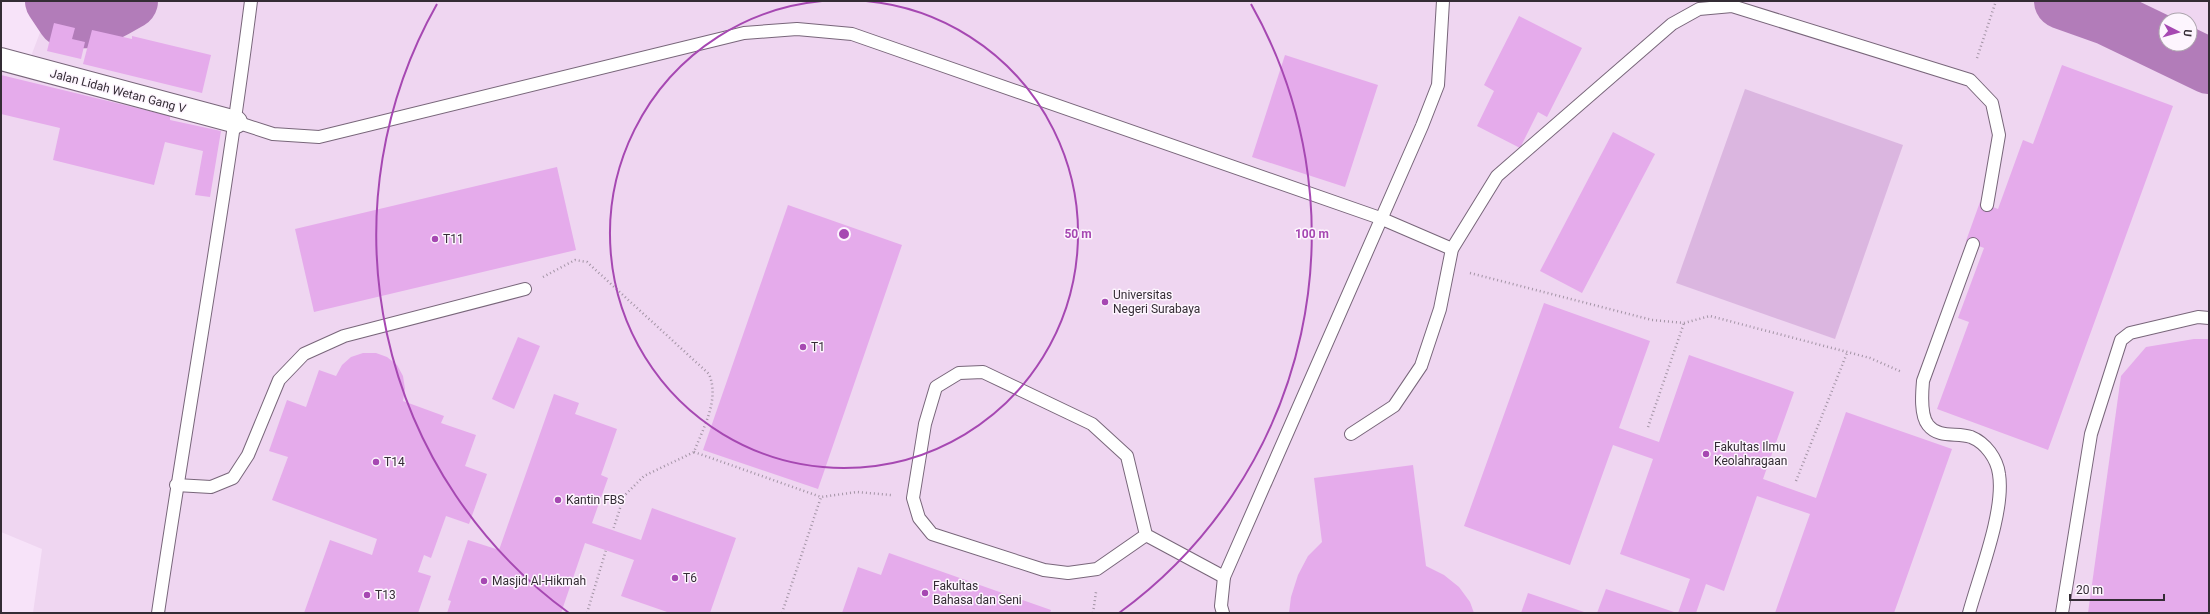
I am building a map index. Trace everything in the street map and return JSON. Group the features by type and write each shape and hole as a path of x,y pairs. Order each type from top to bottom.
{"street":[{"name":"Jalan Lidah Wetan Gang V","path":"1,59 236,122"}],"lane":[{"path":"158,613 176,485 236,122 251,1"},
{"path":"1223,613 1221,606 1224,577 1380,218 1422,126 1438,85 1443,26 1443,1"},
{"path":"1351,434 1394,406 1421,366 1440,309 1452,249 1497,176 1672,24 1699,9 1732,6 1970,80 1992,103 1999,135 1987,205"},
{"path":"236,122 273,134 319,137 744,33 798,29 852,34 1380,218 1452,249"},
{"path":"1969,613 1999,508 2000,474 1991,452 1971,437 1940,434 1928,425 1921,402 1923,381 1973,244"},
{"path":"176,485 211,487 233,478 248,455 279,380 304,354 344,336 524,288"},
{"path":"2062,613 2091,434 2121,340 2130,333 2198,317 2209,318"},
{"path":"1146,535 1097,569 1068,573 1044,570 932,534 919,518 913,498 925,424 936,387 959,373 983,372 1092,424 1127,456 1146,535 1224,577"}],"path":[{"path":"1970,80 1996,1"},
{"path":"524,288 566,263 575,260 587,262 709,374 714,385 712,401 694,452 644,476 624,496 613,530"},
{"path":"1448,268 1652,320 1684,323 1710,316 1870,358 1923,381"},
{"path":"1648,427 1684,323"},
{"path":"1796,481 1847,353"},
{"path":"694,452 821,497 857,492 913,498"},
{"path":"782,613 821,497"},
{"path":"587,613 606,550"}],"shaded area":[{"name":"Universitas Negeri Surabaya","path":"52,1 2209,1 2209,613 33,613 42,549 1,532 1,67 25,72"},
{"path":"1745,89 1903,145 1835,339 1676,283"}],"building":[{"path":"1519,16 1582,48 1547,117 1538,112 1520,148 1477,126 1494,91 1484,85"},
{"path":"54,23 75,28 72,39 85,42 81,59 47,51"},
{"path":"92,30 132,39 132,36 211,55 202,93 83,64"},
{"path":"1285,55 1378,85 1345,187 1252,157"},
{"path":"2062,65 2173,106 2048,450 1937,409 1969,322 1958,318 1984,248 1966,241 1980,202 1998,209 2023,140 2033,144"},
{"path":"1,75 170,116 170,120 221,131 210,197 195,195 203,151 165,142 154,185 53,160 60,128 1,114"},
{"path":"1613,132 1655,154 1582,293 1540,271"},
{"name":"T11","path":"557,167 576,250 314,312 295,229"},
{"name":"T1","path":"788,205 902,245 818,489 703,450"},
{"name":"Fakultas Ilmu Keolahragaan","path":"1544,303 1650,341 1619,428 1659,442 1689,355 1794,392 1763,479 1816,498 1846,412 1952,449 1894,613 1775,613 1810,514 1757,496 1724,591 1706,584 1696,613 1678,613 1690,579 1620,554 1653,459 1613,445 1570,565 1464,526"},
{"path":"518,337 540,346 514,409 492,399"},
{"path":"2194,339 2209,339 2209,613 2088,613 2121,376 2146,347"},
{"name":"T14","path":"363,353 376,353 387,357 397,365 403,376 405,389 403,401 444,416 441,423 476,435 465,466 487,474 469,524 446,516 431,558 424,555 418,572 431,576 418,613 304,613 330,540 372,555 377,539 272,500 288,457 269,451 287,400 306,407 319,370 336,376 342,365 351,357"},
{"path":"554,394 579,403 575,414 617,429 601,475 608,478 592,523 641,540 652,508 736,538 710,613 670,613 621,596 634,560 585,543 561,613 447,613 451,601 448,600 468,540 499,550"},
{"path":"1413,465 1426,566 1444,575 1459,587 1470,602 1474,613 1289,613 1291,597 1298,575 1308,556 1322,542 1314,478"},
{"name":"Fakultas Bahasa dan Seni","path":"889,553 1051,610 1050,613 842,613 858,567 881,575"},
{"path":"1606,589 1677,613 1597,613"},
{"path":"1528,593 1587,613 1521,613"}],"waterway":[{"path":"53,1 65,19 75,20 99,17 130,1"},
{"path":"2062,1 2107,17 2209,66"}],"place":[{"name":"T11","path":"435,239"},
{"name":"Universitas Negeri Surabaya","path":"1105,302"},
{"name":"T1","path":"803,347"},
{"name":"Fakultas Ilmu Keolahragaan","path":"1706,454"},
{"name":"T14","path":"376,462"},
{"name":"Kantin FBS","path":"558,500"},
{"name":"T6","path":"675,578"},
{"name":"Masjid Al-Hikmah","path":"484,581"},
{"name":"Fakultas Bahasa dan Seni","path":"925,593"},
{"name":"T13","path":"367,595"}]}
